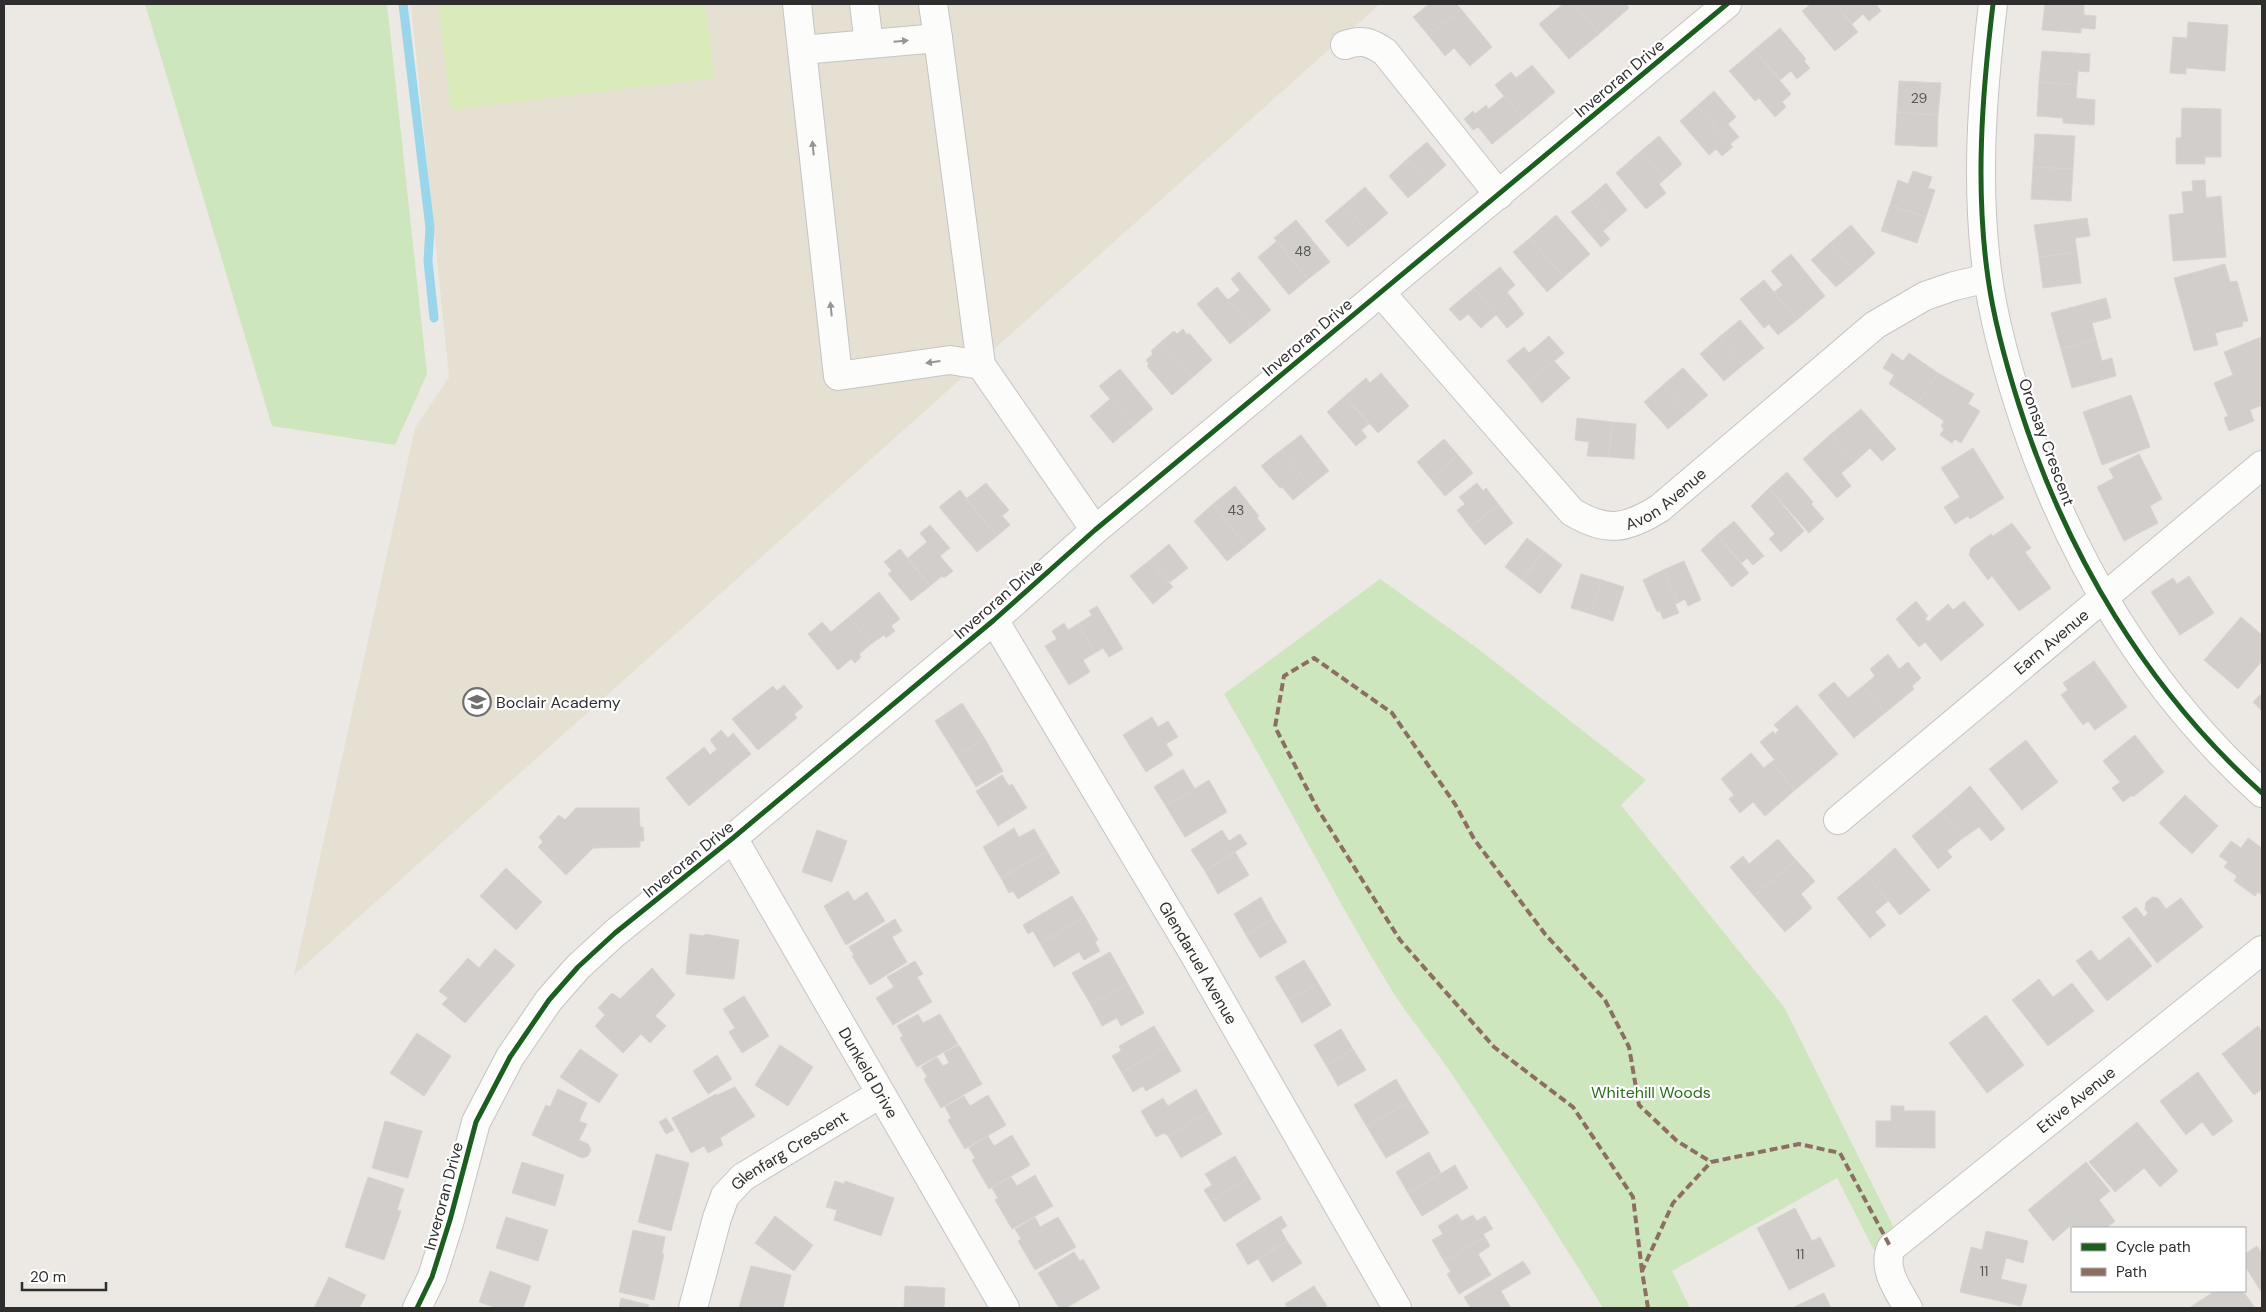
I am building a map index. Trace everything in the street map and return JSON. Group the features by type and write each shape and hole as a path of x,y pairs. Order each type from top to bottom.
{"street":[{"path":"797,4 838,376 950,360 981,365"},
{"path":"864,4 869,44"},
{"path":"933,4 981,365 1095,530"},
{"name":"Inveroran Drive","path":"418,1308 432,1278 450,1220 476,1122 510,1057 549,1000 578,967 615,933 733,838 994,620 1095,530 1727,4"},
{"name":"Oronsay Crescent","path":"1993,4 1984,76 1980,170 1988,278 2008,368 2031,443 2073,544 2103,600 2144,660 2192,722 2240,773 2262,793"},
{"path":"802,50 938,38"},
{"path":"1344,45 1358,41 1369,42 1385,52 1499,195"},
{"name":"Avon Avenue","path":"1381,293 1572,512 1591,524 1609,527 1627,525 1660,508 1875,325 1925,296 1954,286 1988,278"},
{"name":"Earn Avenue","path":"1838,820 2103,600 2262,464"},
{"name":"Glendaruel Avenue","path":"994,620 1194,954 1397,1308"},
{"name":"Dunkeld Drive","path":"733,838 1005,1308"},
{"name":"Etive Avenue","path":"1908,1308 1887,1267 1887,1256 1891,1248 2262,950"},
{"name":"Glenfarg Crescent","path":"693,1308 717,1218 725,1196 743,1177 880,1094"}],"shaded area":[{"name":"Boclair Academy","path":"411,4 1380,4 294,975 415,428 449,377"}],"green space":[{"path":"145,4 387,4 427,374 395,445 272,426"},
{"path":"438,4 705,4 715,78 451,110"},
{"name":"Whitehill Woods","path":"1380,579 1477,648 1646,780 1621,805 1784,1007 1895,1230 1874,1250 1837,1178 1672,1271 1690,1308 1603,1308 1489,1129 1388,984 1224,694"}],"building":[{"path":"1429,4 1456,4 1461,9 1429,36 1413,17"},
{"path":"1563,4 1574,4 1599,34 1569,59 1539,24"},
{"path":"1574,4 1626,4 1629,8 1599,34"},
{"path":"1811,4 1835,4 1858,32 1835,51 1802,11"},
{"path":"1835,4 1876,4 1881,11 1869,21 1863,14 1852,24"},
{"path":"2045,4 2084,4 2084,15 2096,16 2095,29 2081,28 2081,33 2042,30"},
{"path":"1461,9 1492,47 1470,66 1454,48 1445,56 1429,36"},
{"path":"2188,22 2228,25 2225,71 2186,68 2186,74 2170,73 2173,37 2187,38"},
{"path":"1780,28 1806,59 1804,61 1810,68 1797,79 1791,71 1780,80 1754,50"},
{"path":"1754,50 1791,94 1782,102 1786,107 1775,117 1759,98 1755,101 1729,71"},
{"path":"2042,51 2090,54 2089,72 2078,71 2077,85 2039,82"},
{"path":"1532,65 1555,92 1523,119 1495,85 1511,72 1516,78"},
{"path":"1899,81 1941,83 1938,115 1897,112"},
{"path":"2039,82 2077,85 2076,98 2095,100 2094,125 2063,123 2063,118 2037,116"},
{"path":"1714,91 1736,117 1728,124 1739,137 1730,144 1697,106"},
{"path":"1504,96 1523,119 1492,144 1478,127 1473,130 1464,119 1473,111 1475,114 1486,105 1489,109"},
{"path":"1697,106 1733,147 1722,156 1716,149 1709,155 1680,121"},
{"path":"2182,108 2221,109 2221,157 2205,157 2205,164 2176,164 2176,138 2181,138"},
{"path":"1897,112 1938,115 1937,147 1895,145"},
{"path":"2035,134 2075,136 2073,169 2033,167"},
{"path":"1659,136 1682,164 1665,179 1641,151"},
{"path":"1427,142 1446,165 1427,182 1407,159"},
{"path":"1641,151 1665,179 1659,184 1666,193 1646,209 1616,173"},
{"path":"1407,159 1427,182 1408,198 1389,176"},
{"path":"2033,167 2073,169 2071,201 2031,199"},
{"path":"1913,171 1932,177 1928,188 1935,190 1926,217 1890,205 1898,180 1908,184"},
{"path":"2205,180 2206,198 2221,196 2226,257 2173,261 2169,215 2184,213 2182,192 2193,191 2192,181"},
{"path":"1606,183 1627,210 1611,224 1589,198"},
{"path":"1365,187 1388,213 1367,231 1345,204"},
{"path":"1589,198 1611,224 1603,231 1610,239 1601,247 1571,212"},
{"path":"1345,204 1367,231 1348,247 1325,221"},
{"path":"1890,205 1926,217 1917,243 1881,231"},
{"path":"1556,215 1590,254 1564,277 1530,238"},
{"path":"2087,218 2090,236 2075,238 2077,252 2039,257 2034,225"},
{"path":"1296,220 1330,262 1308,279 1274,238"},
{"path":"1851,225 1875,253 1855,271 1830,243"},
{"path":"1530,238 1564,277 1547,292 1513,252"},
{"path":"1277,241 1308,279 1289,295 1258,257"},
{"path":"1830,243 1855,271 1836,287 1811,260"},
{"path":"2077,252 2081,283 2043,288 2039,257"},
{"path":"1791,254 1825,296 1797,320 1774,292 1783,285 1771,271"},
{"path":"2225,264 2230,282 2237,281 2248,321 2242,322 2243,326 2215,333 2218,345 2194,351 2174,278"},
{"path":"1500,267 1515,285 1507,292 1524,314 1507,328 1474,288"},
{"path":"1239,272 1271,310 1251,327 1228,300 1240,290 1231,279"},
{"path":"1764,280 1797,320 1778,335 1769,324 1764,328 1740,299"},
{"path":"1217,287 1251,327 1230,344 1197,304"},
{"path":"1474,288 1496,315 1481,328 1468,314 1460,321 1449,309"},
{"path":"2106,298 2111,318 2092,323 2096,339 2061,349 2051,313"},
{"path":"1740,320 1764,348 1743,365 1719,337"},
{"path":"1183,329 1187,335 1189,333 1212,360 1193,377 1162,341 1174,331 1177,334"},
{"path":"1549,336 1564,353 1527,384 1507,361 1524,347 1529,353"},
{"path":"1719,337 1743,365 1724,381 1700,354"},
{"path":"2261,337 2262,405 2250,410 2254,421 2229,431 2224,418 2228,416 2214,383 2233,375 2224,352"},
{"path":"2096,339 2102,361 2112,358 2116,376 2072,388 2061,349"},
{"path":"1162,341 1193,377 1172,395 1147,366 1149,364 1146,360 1153,354 1151,351"},
{"path":"1892,353 1903,361 1909,353 1938,373 1918,403 1889,384 1894,375 1883,368"},
{"path":"1554,361 1570,378 1542,403 1527,384"},
{"path":"1683,368 1708,395 1687,413 1663,385"},
{"path":"1120,369 1153,409 1133,426 1099,386"},
{"path":"1381,373 1409,406 1378,433 1345,396 1366,378 1370,383"},
{"path":"1938,373 1974,394 1968,404 1980,411 1961,443 1955,439 1952,443 1940,435 1944,429 1941,426 1944,421 1918,403"},
{"path":"1663,385 1687,413 1668,429 1644,402"},
{"path":"2131,395 2150,447 2102,465 2083,412"},
{"path":"1345,396 1369,424 1361,430 1367,437 1356,446 1327,412"},
{"path":"1110,399 1133,426 1113,443 1090,416"},
{"path":"1861,409 1896,449 1882,461 1870,448 1855,462 1831,434"},
{"path":"1577,418 1612,422 1609,457 1587,456 1589,442 1575,440"},
{"path":"1612,422 1636,424 1634,459 1609,457"},
{"path":"1831,434 1855,462 1841,473 1851,486 1837,498 1803,459"},
{"path":"1301,435 1329,471 1310,486 1281,450"},
{"path":"1444,439 1458,455 1431,479 1417,462"},
{"path":"1973,448 2004,498 1970,519 1968,516 1955,524 1944,507 1960,497 1941,468"},
{"path":"1281,450 1310,486 1293,500 1261,466"},
{"path":"2139,454 2162,499 2150,506 2158,523 2124,541 2097,487 2114,478 2109,469"},
{"path":"1458,455 1473,473 1445,496 1431,479"},
{"path":"1787,472 1813,502 1811,504 1824,519 1809,533 1769,488"},
{"path":"986,483 1009,510 1002,516 1010,525 997,536 966,499"},
{"path":"1477,483 1483,491 1486,488 1499,505 1470,527 1457,510 1465,504 1459,497"},
{"path":"1235,486 1259,516 1257,518 1266,529 1246,546 1213,504"},
{"path":"1769,488 1804,531 1781,552 1769,539 1775,534 1751,506"},
{"path":"960,490 997,536 977,552 939,507"},
{"path":"1213,504 1246,546 1227,561 1194,521"},
{"path":"1499,505 1513,523 1485,545 1470,527"},
{"path":"1734,521 1764,556 1753,565 1747,558 1742,563 1717,535"},
{"path":"2012,523 2031,548 2025,552 2051,588 2019,611 1992,576 1988,580 1969,555 1971,548 1991,534 1993,536"},
{"path":"930,525 950,548 940,556 953,571 944,578 942,576 930,586 908,558 927,542 920,533"},
{"path":"1717,535 1749,573 1732,587 1701,550"},
{"path":"1527,538 1544,551 1522,580 1505,567"},
{"path":"1169,544 1188,568 1169,583 1150,560"},
{"path":"900,549 930,586 911,601 888,574 892,571 884,562"},
{"path":"1544,551 1562,565 1540,594 1522,580"},
{"path":"1150,560 1173,587 1153,604 1130,576"},
{"path":"1684,561 1701,600 1688,606 1685,599 1678,603 1663,570"},
{"path":"1663,570 1678,603 1675,604 1679,613 1663,619 1660,611 1657,612 1643,580"},
{"path":"1581,574 1602,580 1591,614 1571,608"},
{"path":"2189,576 2214,613 2180,635 2151,592 2173,578 2177,584"},
{"path":"1602,580 1624,587 1613,621 1591,614"},
{"path":"879,592 900,619 891,626 895,631 886,638 884,635 871,644 849,617"},
{"path":"1916,601 1928,616 1925,618 1928,622 1948,604 1953,610 1964,601 1984,625 1941,661 1925,642 1919,647 1896,619"},
{"path":"1097,606 1123,649 1109,657 1103,648 1095,653 1078,624 1092,615 1089,611"},
{"path":"849,617 871,644 859,654 861,657 855,663 851,659 838,670 808,634 822,622 831,632"},
{"path":"2241,617 2262,635 2262,661 2238,689 2204,660"},
{"path":"1064,623 1068,630 1078,624 1095,653 1083,660 1090,672 1069,685 1045,646 1057,639 1052,631"},
{"path":"1888,654 1899,669 1908,662 1921,678 1912,686 1914,689 1885,713 1863,686 1875,676 1870,669"},
{"path":"2094,661 2127,707 2095,730 2088,721 2083,725 2061,695 2068,690 2063,683"},
{"path":"1834,682 1848,698 1863,686 1885,713 1854,738 1818,695"},
{"path":"784,685 803,707 794,714 797,718 758,750 732,719 773,686 777,691"},
{"path":"2262,693 2262,711 2253,702"},
{"path":"962,703 985,739 957,756 935,721"},
{"path":"1797,705 1838,754 1795,790 1771,762 1775,760 1760,742 1773,731 1775,734 1779,730 1774,725"},
{"path":"1152,717 1158,727 1168,721 1178,737 1166,744 1173,755 1146,772 1123,735"},
{"path":"721,730 728,738 733,733 751,754 689,806 666,778 704,747 710,755 717,749 710,740"},
{"path":"2135,735 2164,772 2133,797 2132,795 2123,802 2112,788 2120,782 2103,761"},
{"path":"985,739 1003,771 976,787 957,756"},
{"path":"2026,740 2058,782 2022,810 1989,769"},
{"path":"1751,753 1764,768 1771,762 1795,790 1765,816 1753,802 1740,813 1729,799 1734,795 1721,779"},
{"path":"1183,769 1195,789 1166,806 1154,787"},
{"path":"1002,775 1009,786 1012,784 1027,808 998,826 976,791"},
{"path":"1209,780 1227,812 1185,837 1166,806"},
{"path":"1970,786 2005,829 1991,841 1979,827 1963,838 1941,812"},
{"path":"2185,795 2218,826 2192,854 2159,823"},
{"path":"576,808 639,808 640,827 643,827 644,841 640,841 640,847 593,848 566,875 538,847 543,842 539,837 559,815 565,820"},
{"path":"1941,812 1963,838 1947,851 1952,857 1938,869 1912,836"},
{"path":"1014,828 1019,837 1034,829 1047,851 1001,878 983,847"},
{"path":"817,830 847,841 832,882 802,872"},
{"path":"1222,830 1229,841 1240,834 1247,844 1205,871 1191,850"},
{"path":"2248,838 2262,848 2262,895 2258,892 2255,896 2234,881 2237,876 2224,867 2228,862 2219,856 2231,841 2241,848"},
{"path":"1778,839 1796,860 1754,896 1730,867 1743,856 1749,864"},
{"path":"1895,848 1930,890 1900,915 1866,874"},
{"path":"1047,851 1060,873 1018,899 1013,891 1009,893 1001,878"},
{"path":"1235,852 1249,875 1218,894 1205,871"},
{"path":"1796,860 1815,881 1801,894 1812,908 1785,932 1754,896"},
{"path":"506,868 542,902 516,930 480,896"},
{"path":"1866,874 1888,901 1875,912 1886,925 1870,938 1837,898"},
{"path":"848,891 854,901 867,892 885,921 846,945 824,906"},
{"path":"1072,896 1085,917 1040,943 1033,931 1028,934 1023,925"},
{"path":"1261,897 1273,919 1246,935 1234,914"},
{"path":"2153,897 2158,898 2166,909 2181,898 2203,927 2157,963 2122,917 2136,907 2144,917 2148,913 2145,909 2146,902"},
{"path":"1085,917 1098,940 1095,942 1100,951 1084,960 1079,952 1054,967 1040,943"},
{"path":"895,919 902,931 892,937 907,962 870,985 852,956 854,955 849,947"},
{"path":"1273,919 1287,942 1260,958 1246,935"},
{"path":"690,934 704,936 705,934 739,940 734,979 686,974"},
{"path":"2129,937 2152,966 2107,1001 2076,961 2091,950 2099,961"},
{"path":"495,949 515,965 465,1023 442,1004 448,998 439,991 468,958 479,968"},
{"path":"1110,952 1128,984 1091,1005 1072,973"},
{"path":"1304,960 1318,983 1289,1000 1275,977"},
{"path":"915,961 923,974 917,977 932,1002 893,1025 876,998 894,987 887,977"},
{"path":"652,968 675,995 655,1016 666,1026 650,1043 641,1034 623,1053 595,1026 605,1015 598,1008 612,993 620,999"},
{"path":"2039,979 2053,997 2072,983 2094,1011 2048,1046 2012,1000"},
{"path":"1318,983 1331,1005 1302,1023 1289,1000"},
{"path":"1128,984 1144,1013 1121,1026 1117,1018 1102,1026 1091,1005"},
{"path":"744,996 769,1036 742,1053 729,1032 735,1028 723,1009"},
{"path":"918,1014 923,1023 940,1014 958,1044 917,1067 900,1038 903,1036 897,1026"},
{"path":"1986,1015 2024,1065 1987,1093 1949,1043"},
{"path":"1154,1026 1166,1046 1122,1073 1112,1056 1121,1051 1119,1046"},
{"path":"2258,1026 2262,1031 2262,1089 2254,1095 2222,1054"},
{"path":"1341,1029 1353,1049 1326,1065 1314,1045"},
{"path":"417,1033 451,1056 424,1096 390,1073"},
{"path":"780,1045 813,1067 788,1106 755,1085"},
{"path":"959,1045 982,1084 941,1108 924,1079 927,1077 921,1067 937,1057 943,1066 949,1063 944,1053"},
{"path":"1166,1046 1181,1071 1146,1091 1143,1086 1133,1092 1122,1073"},
{"path":"580,1049 618,1075 599,1103 560,1077"},
{"path":"1353,1049 1366,1070 1338,1086 1326,1065"},
{"path":"717,1055 732,1079 708,1094 693,1071"},
{"path":"2198,1072 2233,1121 2213,1136 2202,1122 2186,1135 2160,1101"},
{"path":"1396,1079 1409,1101 1367,1127 1354,1105"},
{"path":"735,1087 755,1116 720,1138 723,1145 708,1153 704,1146 691,1153 672,1118 716,1094"},
{"path":"558,1089 587,1103 579,1121 587,1124 579,1140 588,1144 591,1150 588,1156 582,1158 532,1135 546,1105 550,1107"},
{"path":"1196,1089 1209,1112 1168,1136 1164,1133 1156,1137 1141,1111 1163,1098 1168,1106"},
{"path":"988,1095 1006,1125 965,1149 948,1120 951,1118 945,1107 964,1096 970,1106"},
{"path":"1409,1101 1429,1133 1386,1158 1367,1127"},
{"path":"1891,1106 1904,1106 1904,1111 1935,1111 1935,1148 1876,1147 1876,1121 1891,1121"},
{"path":"1209,1112 1222,1134 1181,1158 1168,1136"},
{"path":"666,1118 674,1130 666,1134 659,1122"},
{"path":"385,1121 422,1131 408,1178 372,1168"},
{"path":"2137,1122 2178,1171 2160,1187 2144,1168 2115,1192 2089,1162"},
{"path":"1012,1135 1030,1165 989,1189 972,1160 975,1158 969,1148 988,1136 994,1146"},
{"path":"1429,1152 1441,1173 1408,1193 1396,1172"},
{"path":"656,1154 689,1163 671,1231 638,1222"},
{"path":"1235,1156 1248,1178 1211,1201 1204,1190 1212,1185 1205,1174"},
{"path":"522,1162 564,1175 555,1206 512,1193"},
{"path":"2086,1162 2110,1191 2099,1200 2115,1221 2108,1227 2073,1227 2071,1225 2053,1241 2028,1210"},
{"path":"1455,1165 1468,1188 1422,1216 1408,1193"},
{"path":"1035,1175 1053,1206 1012,1229 995,1200 998,1198 992,1188 1011,1177 1017,1186"},
{"path":"368,1177 404,1189 397,1210 401,1211 384,1260 345,1247"},
{"path":"1248,1178 1261,1199 1224,1222 1211,1201"},
{"path":"835,1181 844,1184 845,1181 894,1198 881,1236 834,1220 837,1210 826,1207"},
{"path":"1795,1208 1812,1241 1820,1237 1835,1266 1789,1290 1757,1228"},
{"path":"1457,1214 1462,1221 1473,1215 1477,1221 1485,1216 1493,1229 1483,1234 1485,1237 1444,1261 1432,1240 1443,1234 1438,1226"},
{"path":"775,1216 813,1245 794,1271 755,1243"},
{"path":"1281,1216 1287,1226 1281,1230 1287,1241 1248,1265 1236,1244"},
{"path":"506,1217 548,1230 538,1261 496,1248"},
{"path":"1035,1217 1040,1227 1058,1217 1076,1247 1035,1270 1018,1241 1021,1239 1015,1229"},
{"path":"633,1230 665,1237 662,1254 664,1254 654,1300 619,1292"},
{"path":"1986,1231 2028,1241 2023,1263 2006,1258 2001,1279 2027,1285 2021,1306 1960,1292 1971,1247 1982,1250"},
{"path":"1485,1237 1490,1246 1478,1254 1491,1275 1459,1294 1447,1274 1451,1272 1444,1261"},
{"path":"1287,1241 1302,1263 1272,1282 1258,1259"},
{"path":"2257,1246 2262,1254 2262,1293 2246,1268 2246,1253"},
{"path":"1074,1252 1080,1261 1083,1259 1100,1288 1066,1308 1059,1308 1038,1273"},
{"path":"1523,1261 1531,1273 1501,1291 1511,1308 1471,1308 1464,1297"},
{"path":"751,1266 791,1275 783,1308 739,1307"},
{"path":"490,1271 531,1286 523,1308 497,1308 479,1302"},
{"path":"329,1277 366,1295 359,1308 314,1308"},
{"path":"905,1286 945,1288 944,1308 904,1308"},
{"path":"1314,1286 1327,1306 1324,1308 1288,1308 1285,1304"},
{"path":"2213,1292 2244,1292 2255,1308 2189,1308"},
{"path":"1824,1293 1831,1308 1792,1308"},
{"path":"621,1298 649,1305 648,1308 619,1308"}],"waterway":[{"path":"403,4 430,228 428,261 434,318"}],"marked path":[{"path":"1642,1271 1633,1197 1573,1107 1494,1047 1400,940 1317,808 1275,727 1284,676 1314,658 1392,713 1455,804 1474,839 1545,934 1605,1000 1629,1047 1639,1105 1677,1141 1711,1162"},
{"path":"1648,1308 1642,1271 1673,1203 1711,1162 1799,1144 1840,1153 1891,1248"}],"cycle path":[{"path":"417,1308 432,1277 450,1220 476,1122 510,1057 549,1000 578,967 615,933 733,838 994,620 1095,530 1727,4"},
{"path":"1993,4 1981,141 1984,244 1997,326 2019,405 2038,460 2060,513 2086,565 2115,616 2147,664 2182,709 2220,753 2262,793"}],"place":[{"name":"Boclair Academy","path":"477,702"}]}
